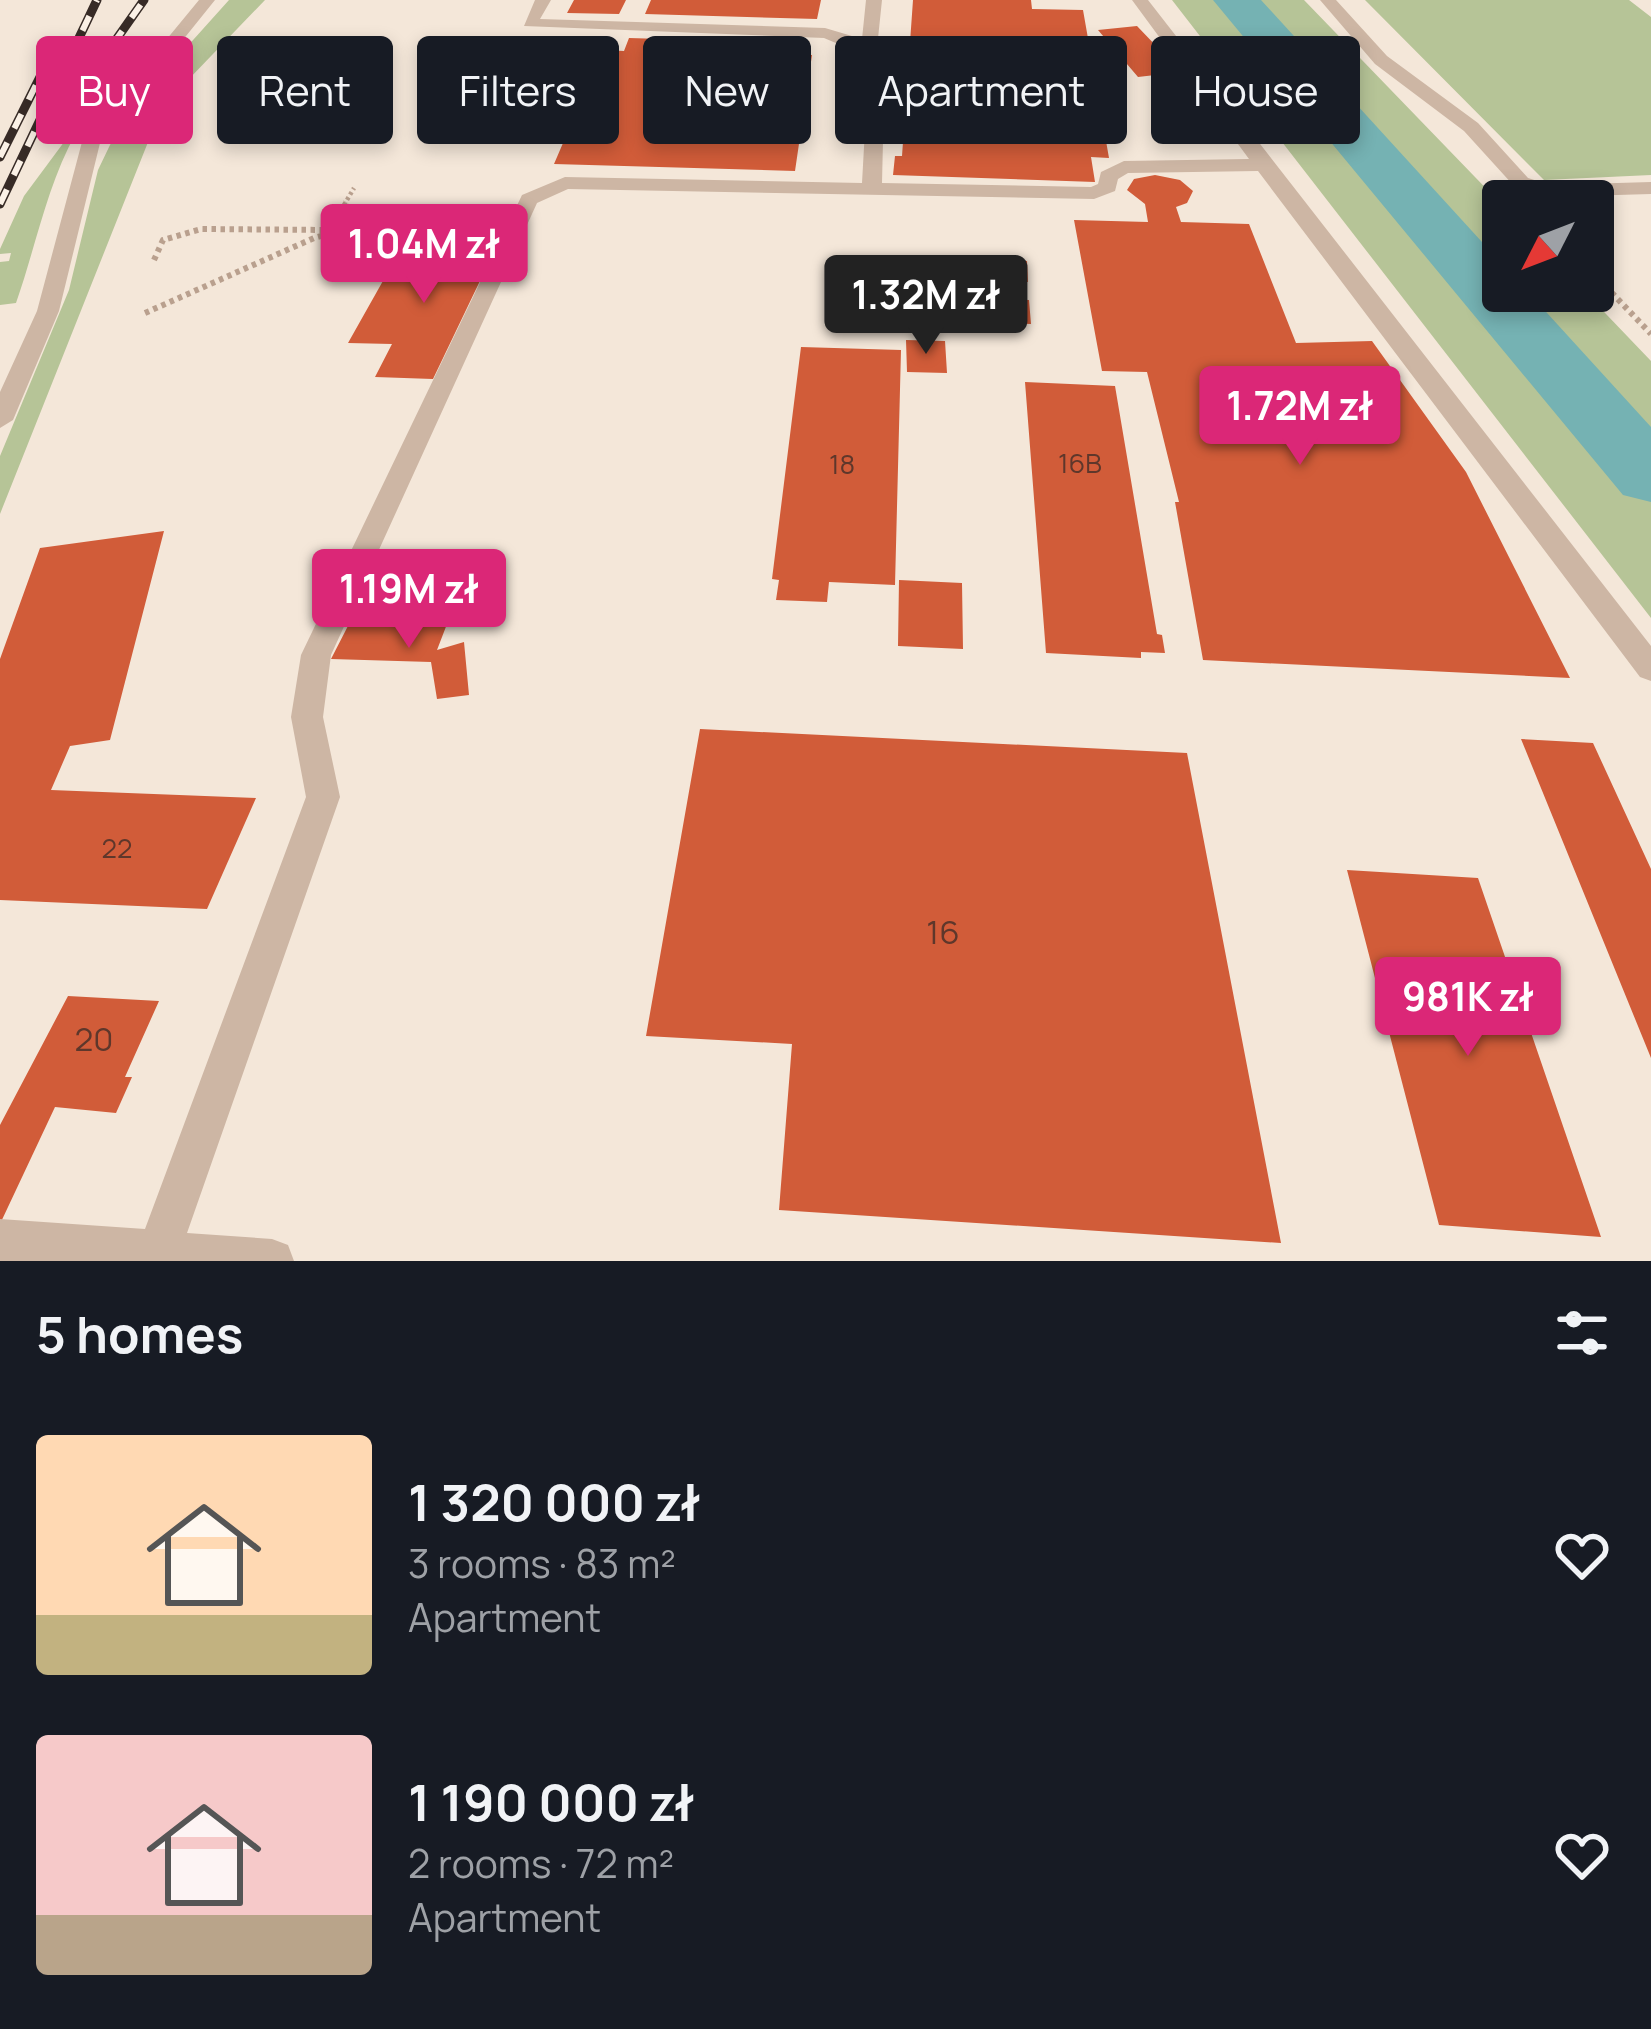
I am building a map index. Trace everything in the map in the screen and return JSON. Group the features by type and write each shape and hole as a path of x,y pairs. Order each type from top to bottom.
{"street":[{"path":"0,421 48,311 92,142 207,0"},
{"path":"543,0 530,23 835,36"},
{"path":"870,36 874,0"},
{"path":"1140,0 1259,165 1398,335 1651,669"},
{"path":"1328,0 1381,60 1471,127 1522,182 1553,191 1651,188"},
{"path":"872,186 874,144"},
{"path":"157,1257 323,796 307,718 316,656 529,199 565,183 1094,193 1108,187 1108,176 1124,167 1259,165"},
{"path":"0,1241 157,1257 272,1261"}],"path":[{"path":"145,313 328,232 354,188"},
{"path":"154,260 163,240 201,229 430,228"},
{"path":"1614,295 1651,334"}],"green space":[{"path":"229,0 265,0 230,36 217,36 217,50 193,75 193,40"},
{"path":"1172,0 1304,0 1339,36 1200,36"},
{"path":"1365,0 1629,0 1651,17 1651,175 1544,180"},
{"path":"1360,58 1482,184 1482,312 1604,312 1651,361 1651,618 1284,144 1360,144"},
{"path":"63,144 70,144 16,303 0,305 0,262 9,261 11,253 0,254 0,249 24,196"},
{"path":"147,144 0,514 0,456 69,290 98,170 110,145"}],"building":[{"path":"574,0 626,0 619,14 567,13"},
{"path":"651,0 821,0 817,19 645,14"},
{"path":"913,0 1031,0 1032,9 1083,10 1088,36 910,36"},
{"path":"1137,26 1151,41 1151,75 1138,77 1127,64 1127,36 1103,36 1098,30"},
{"path":"629,38 643,38 643,144 799,144 795,171 554,164 563,144 619,144 619,51 624,51"},
{"path":"903,144 1107,144 1109,158 1091,157 1095,182 893,175 895,156 902,156"},
{"path":"1155,175 1180,180 1193,191 1187,203 1176,207 1181,222 1249,224 1296,343 1372,341 1466,472 1570,678 1203,660 1175,502 1179,502 1147,372 1102,371 1074,220 1148,222 1145,204 1127,190 1134,179"},
{"path":"445,236 501,237 433,379 375,377 392,344 348,343 397,256 434,257"},
{"path":"991,259 1027,261 1028,282 991,280"},
{"path":"958,297 1029,300 1031,324 958,321"},
{"path":"906,340 945,341 947,373 907,372"},
{"path":"801,347 901,350 895,585 829,582 827,602 776,600 779,580 772,579"},
{"path":"1025,382 1115,386 1157,634 1162,635 1165,653 1141,652 1141,658 1046,653"},
{"path":"164,531 110,740 70,746 51,790 256,798 207,909 0,900 0,659 40,548"},
{"path":"899,580 962,583 963,649 898,646"},
{"path":"350,622 447,624 437,650 464,642 469,695 437,699 431,662 331,659"},
{"path":"700,729 1187,753 1281,1243 779,1210 792,1044 646,1036"},
{"path":"1521,739 1593,743 1651,869 1651,1058"},
{"path":"1347,870 1478,878 1601,1237 1439,1225"},
{"path":"68,996 159,1001 125,1077 132,1077 116,1113 55,1107 0,1224 0,1125"}],"waterway":[{"path":"1236,0 1651,476"}],"railway":[{"path":"0,204 97,0"},
{"path":"119,36 144,0"},
{"path":"0,157 36,85"}]}
